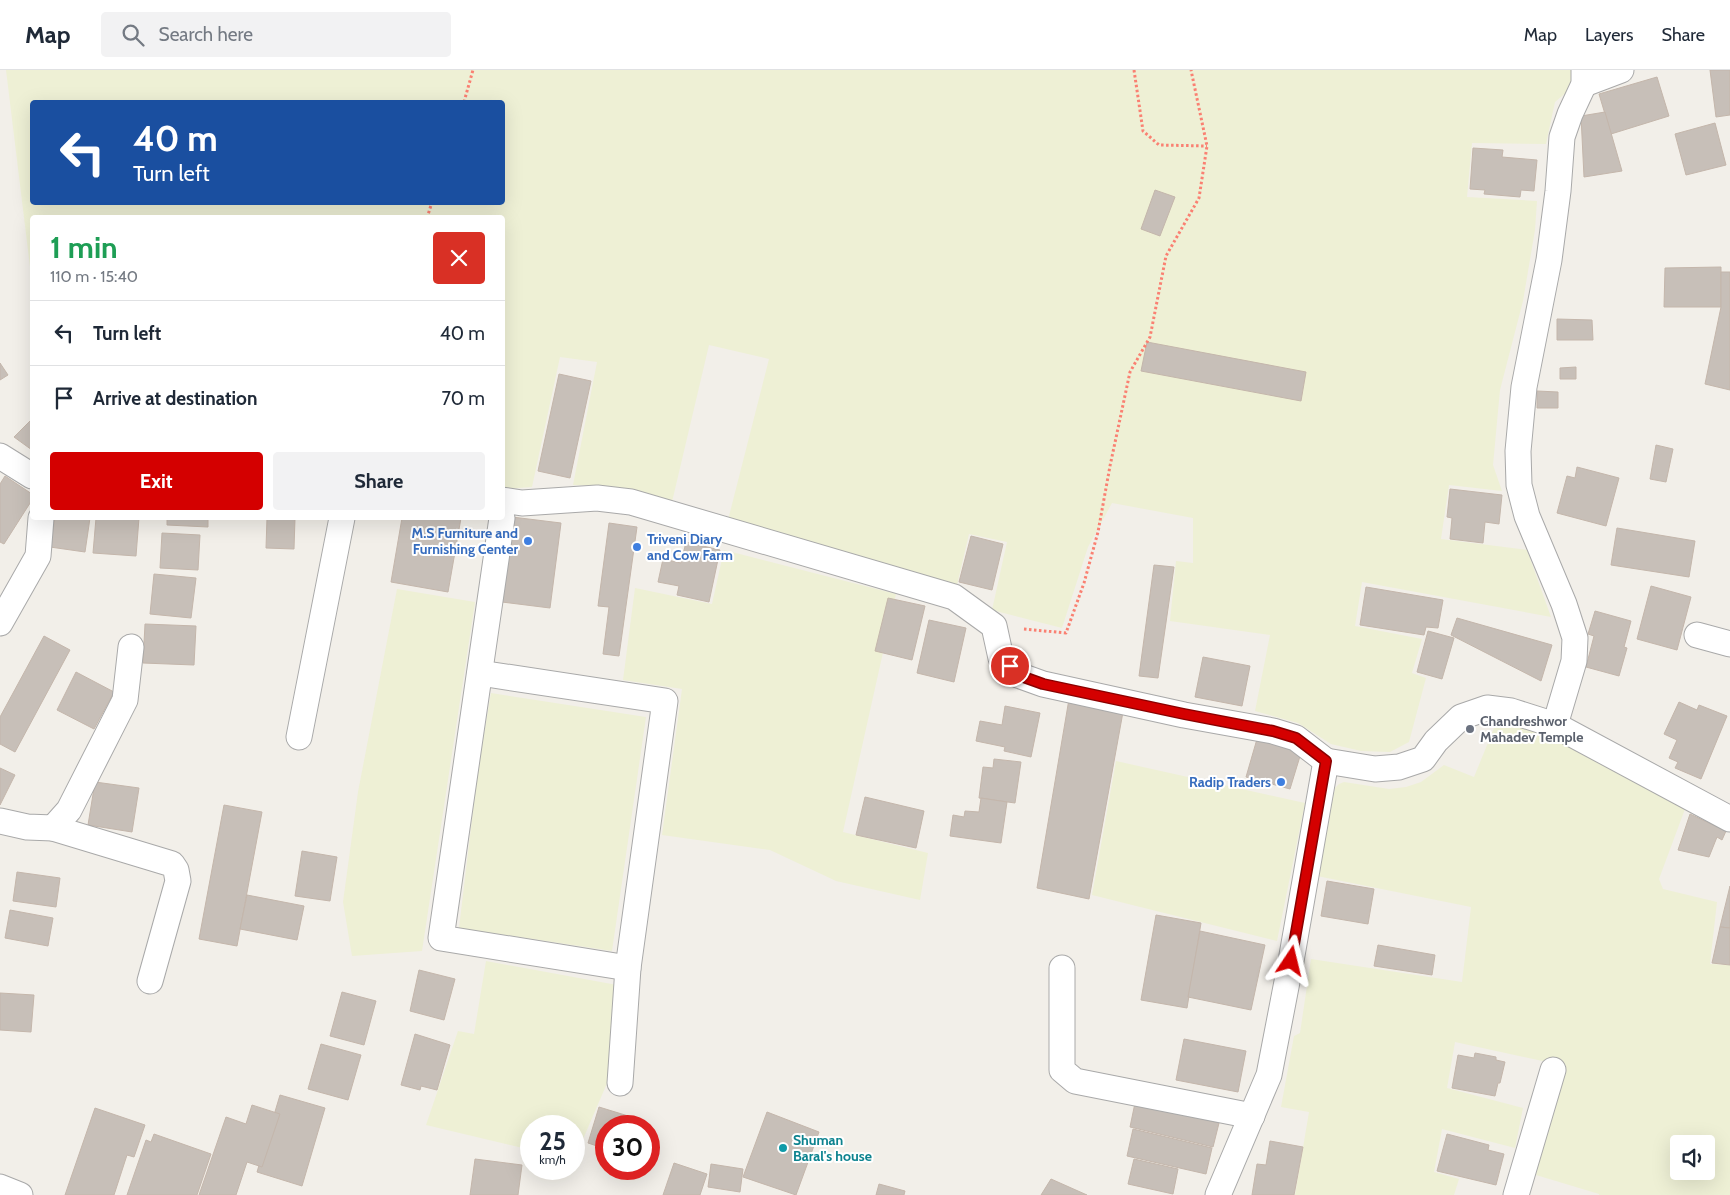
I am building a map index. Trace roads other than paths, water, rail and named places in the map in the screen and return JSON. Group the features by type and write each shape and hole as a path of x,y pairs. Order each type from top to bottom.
{"street":[{"path":"1555,725 1574,661 1575,638 1564,604 1527,516 1519,485 1518,451 1524,387 1549,260 1558,191 1562,137 1584,77 1621,70"},
{"path":"0,456 30,475"},
{"path":"505,508 522,503 597,498 631,502 954,597 994,626 1001,658 1018,675 1043,684 1273,731 1296,738 1326,761 1375,769 1399,767 1423,758 1436,741 1461,717 1487,708 1511,711 1555,725 1730,819"},
{"path":"0,622 38,556 41,520"},
{"path":"299,737 342,520"},
{"path":"501,520 441,938 628,968"},
{"path":"1697,635 1730,644"},
{"path":"53,828 69,810 124,700 131,647"},
{"path":"480,673 665,701 628,968 620,1083"},
{"path":"1218,1195 1269,1075 1326,761"},
{"path":"0,820 27,827 53,828 172,864 176,870 178,881 150,981"},
{"path":"1062,968 1062,1070 1075,1081 1252,1116"},
{"path":"1516,1195 1553,1070"},
{"path":"0,1187 20,1195"}],"place":[{"name":"M.S Furniture and Furnishing Center","path":"528,541"},
{"name":"Triveni Diary and Cow Farm","path":"637,547"},
{"name":"Chandreshwor Mahadev Temple","path":"1470,729"},
{"name":"Radip Traders","path":"1281,782"},
{"name":"Shuman Baral's house","path":"783,1148"}]}
